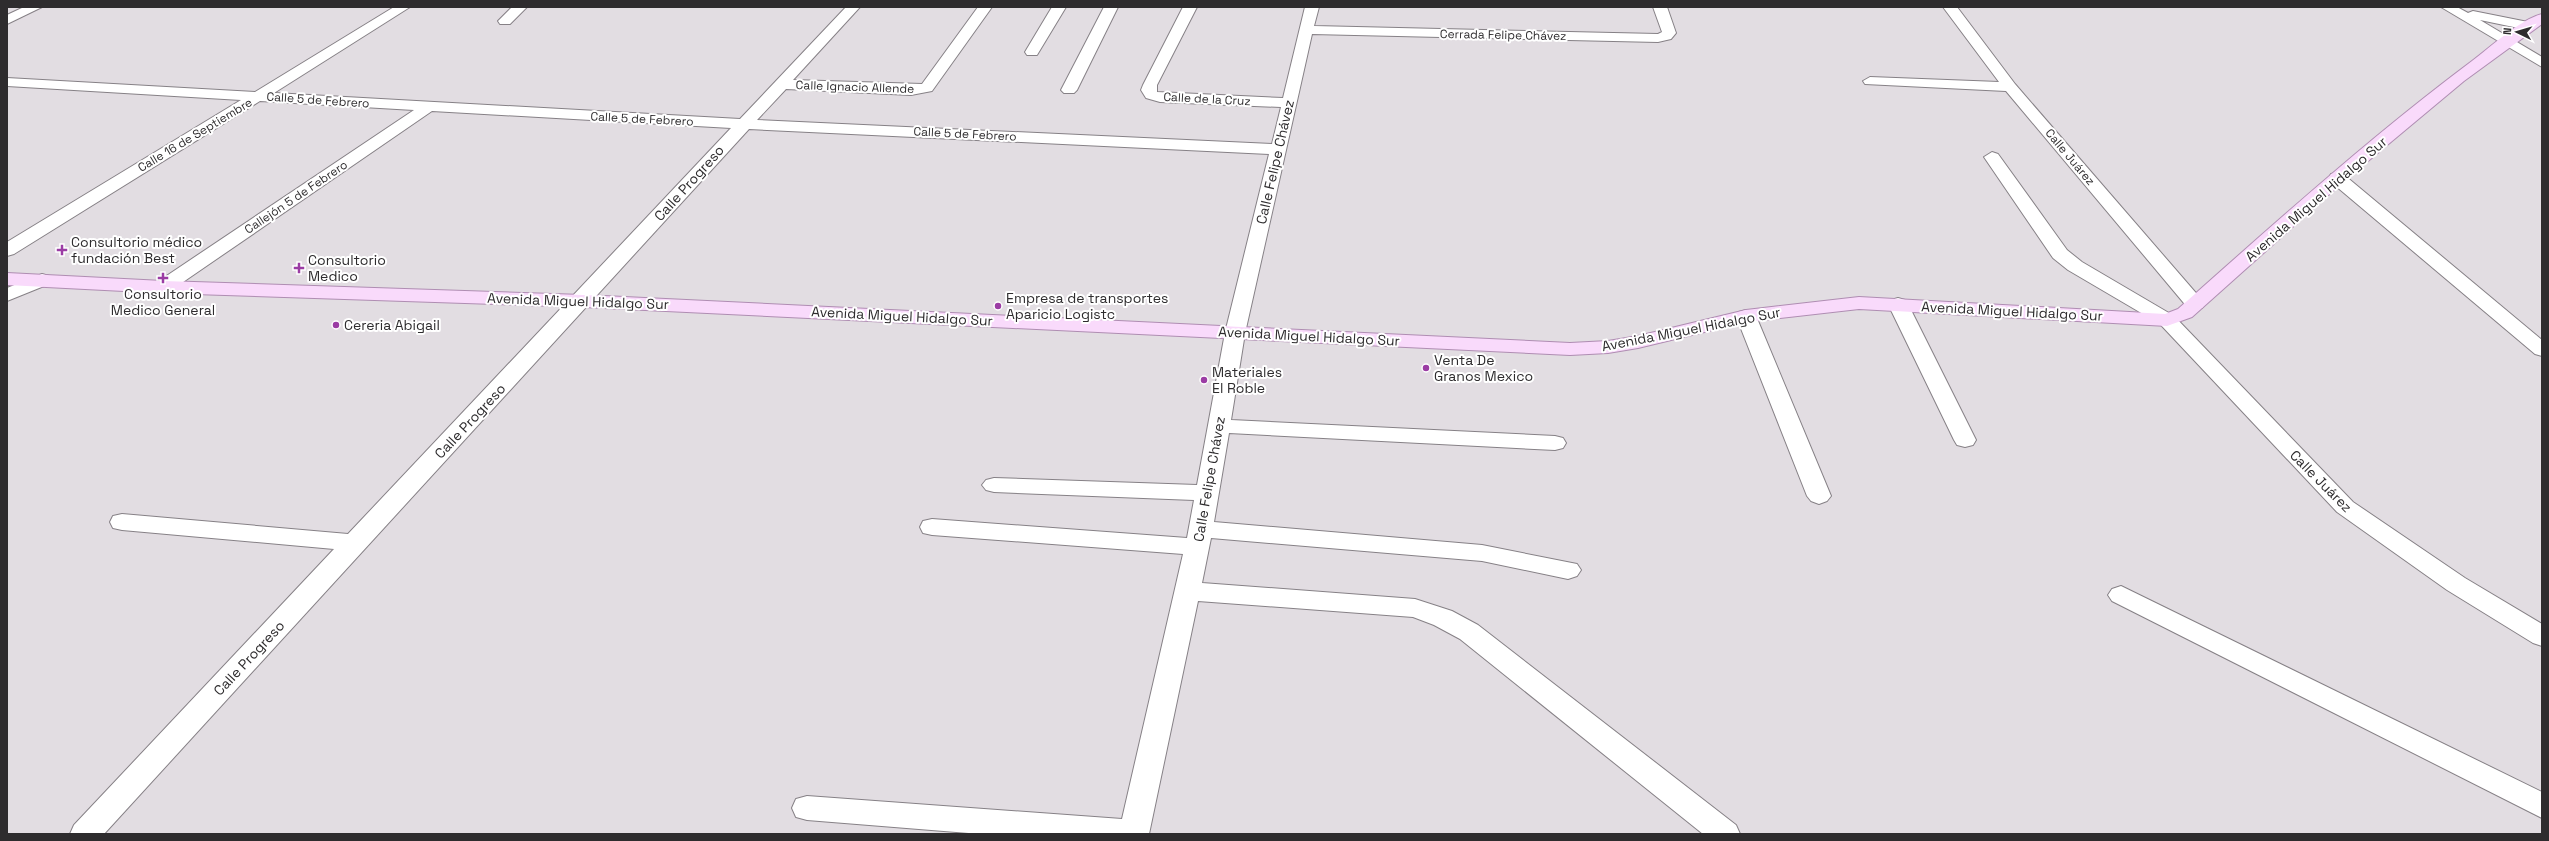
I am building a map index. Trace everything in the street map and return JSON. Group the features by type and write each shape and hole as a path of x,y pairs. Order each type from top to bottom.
{"main road":[{"name":"Avenida Miguel Hidalgo Sur","path":"7,279 163,287 582,301 1570,349 1608,347 1638,342 1746,316 1840,305 1898,304 2167,320 2185,313 2337,178 2507,42 2538,22"}],"street":[{"path":"7,20 35,7"},
{"name":"Calle 16 de Septiembre","path":"7,250 403,7"},
{"path":"505,21 520,7"},
{"name":"Calle Progreso","path":"85,834 582,301 742,124 853,7"},
{"name":"Calle Ignacio Allende","path":"780,84 911,90 927,88 985,7"},
{"path":"1032,52 1059,7"},
{"path":"1069,90 1111,7"},
{"name":"Calle de la Cruz","path":"1190,7 1150,85 1149,90 1151,95 1160,97 1288,103"},
{"name":"Calle Felipe Chávez","path":"1134,834 1199,538 1220,426 1235,333 1277,149 1312,7"},
{"name":"Cerrada Felipe Chávez","path":"1307,30 1658,38 1666,36 1669,33 1660,7"},
{"name":"Calle Juárez","path":"1950,7 2010,87 2196,304"},
{"path":"2453,10 2538,22"},
{"path":"2453,10 2542,63"},
{"path":"1870,81 2010,87"},
{"name":"Calle 5 de Febrero","path":"7,82 260,95 428,107 742,124 1277,149"},
{"name":"Callejón 5 de Febrero","path":"163,287 428,107"},
{"name":"Calle Juárez","path":"1992,157 2067,260 2167,320 2345,507 2456,584 2542,636"},
{"path":"2337,178 2542,350"},
{"path":"7,295 42,280"},
{"path":"1898,304 1908,328 1965,440"},
{"path":"1746,316 1819,496"},
{"path":"1220,426 1556,443"},
{"path":"994,485 1207,493"},
{"path":"122,522 355,543"},
{"path":"932,526 1482,553 1568,570"},
{"path":"1188,591 1379,604 1414,608 1443,618 1469,632 1725,834"},
{"path":"2120,595 2542,806"},
{"path":"807,808 1134,834"}],"place":[{"name":"Consultorio médico fundación Best","path":"62,250"},
{"name":"Consultorio Medico","path":"299,268"},
{"name":"Consultorio Medico General","path":"163,278"},
{"name":"Empresa de transportes Aparicio Logistc","path":"998,306"},
{"name":"Cereria Abigail","path":"336,325"},
{"name":"Venta De Granos Mexico","path":"1426,368"},
{"name":"Materiales El Roble","path":"1204,380"}]}
